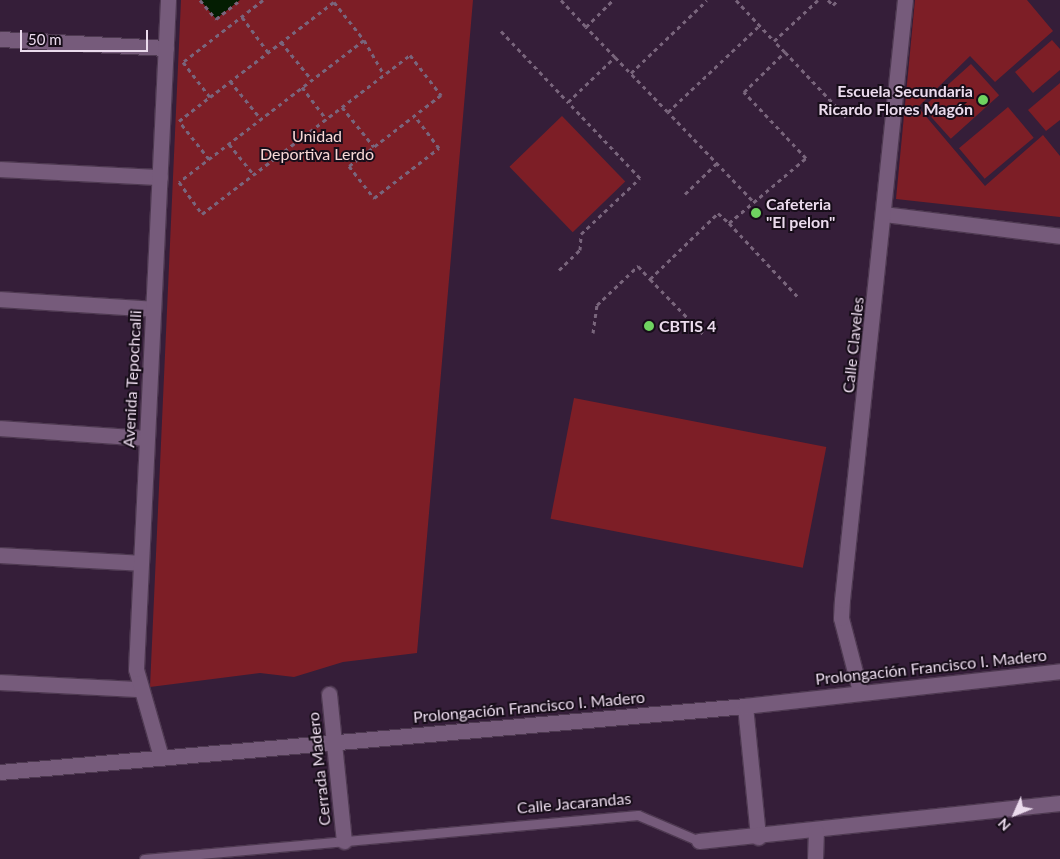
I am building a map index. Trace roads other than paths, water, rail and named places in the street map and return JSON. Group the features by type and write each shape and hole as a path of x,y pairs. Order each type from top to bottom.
{"street":[{"name":"Avenida Tepochcalli","path":"161,756 139,689 136,668 168,0"},
{"name":"Calle Claveles","path":"860,691 841,618 842,600 905,0"},
{"path":"0,40 166,48"},
{"path":"0,169 160,177"},
{"path":"884,214 1060,236"},
{"path":"0,299 153,309"},
{"path":"0,428 147,438"},
{"path":"0,555 141,563"},
{"name":"Prolongación Francisco I. Madero","path":"0,772 161,756 745,706 860,691 1060,671"},
{"path":"0,682 139,689"},
{"name":"Cerrada Madero","path":"329,694 344,841"},
{"path":"745,706 758,837"},
{"name":"Calle Jacarandas","path":"700,841 816,831 1060,803"},
{"path":"815,859 816,831"}],"lane":[{"name":"Calle Jacarandas","path":"144,859 638,815 700,841"}],"place":[{"name":"Escuela Secundaria Ricardo Flores Magón","path":"983,100"},
{"name":"Cafeteria \"El pelon\"","path":"756,213"},
{"name":"CBTIS 4","path":"649,326"}],"park label":[{"name":"Unidad Deportiva Lerdo","path":"317,145"}]}
